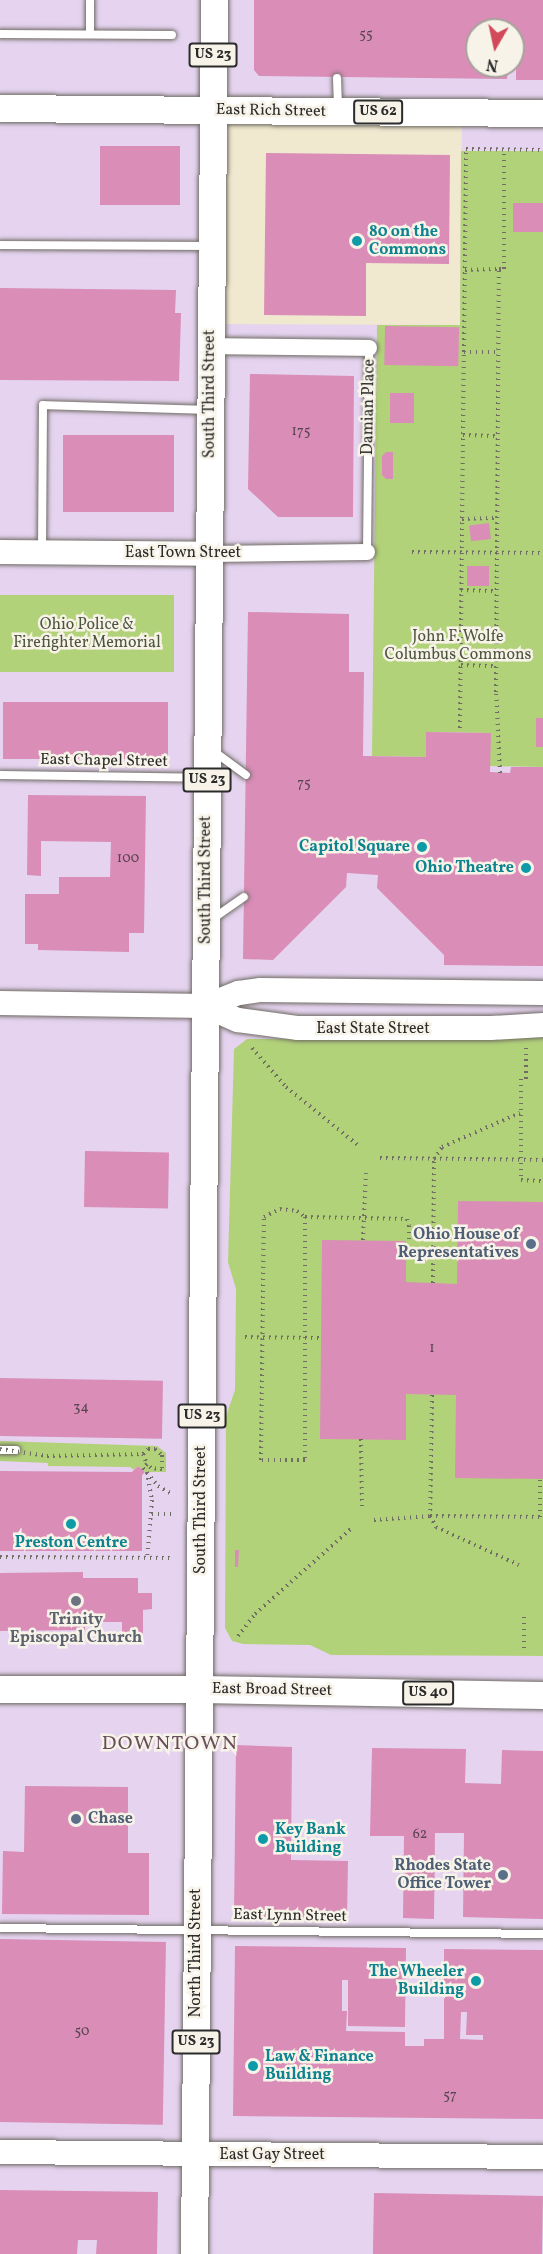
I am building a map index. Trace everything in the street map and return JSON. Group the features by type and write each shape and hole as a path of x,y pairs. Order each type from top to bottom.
{"main road":[{"name":"South Third Street","path":"200,1689 214,0"},
{"name":"East Rich Street","path":"0,108 543,113"},
{"name":"East Broad Street","path":"0,1689 200,1689 543,1695"},
{"name":"North Third Street","path":"194,2254 200,1689"}],"street":[{"name":"Damian Place","path":"211,346 369,348"},
{"name":"East Town Street","path":"0,552 210,554 367,552"},
{"name":"East State Street","path":"0,1003 206,1006 239,993 261,990 543,993"},
{"name":"East State Street","path":"206,1006 238,1020 298,1029 491,1028 543,1025"},
{"name":"East Gay Street","path":"0,2152 543,2157"}],"lane":[{"path":"90,0 90,34"},
{"path":"0,33 172,35"},
{"path":"338,78 338,112"},
{"path":"0,245 212,246"},
{"name":"Damian Place","path":"367,552 369,348"},
{"path":"42,552 43,405 210,410"},
{"path":"207,747 246,775"},
{"name":"East Chapel Street","path":"0,775 207,778"},
{"path":"206,924 244,897"},
{"path":"0,1449 16,1450"},
{"name":"East Lynn Street","path":"0,1928 543,1934"}],"path":[{"path":"460,728 466,149 543,150"},
{"path":"465,270 504,269 504,149"},
{"path":"499,269 496,666 500,773"},
{"path":"464,352 498,352"},
{"path":"463,435 498,436"},
{"path":"462,519 497,518"},
{"path":"412,552 543,553"},
{"path":"461,590 497,591"},
{"path":"460,665 496,666"},
{"path":"526,1045 526,1079"},
{"path":"252,1048 286,1087 360,1147"},
{"path":"521,1079 520,1180 543,1181"},
{"path":"433,1283 434,1159 442,1147 520,1113"},
{"path":"380,1158 543,1160"},
{"path":"363,1240 366,1173"},
{"path":"305,1217 305,1460 261,1460 264,1217 274,1211 285,1209 297,1211 305,1217 407,1219 409,1244"},
{"path":"246,1337 321,1338"},
{"path":"432,1395 430,1516 436,1527 519,1566"},
{"path":"362,1439 362,1506"},
{"path":"0,1449 47,1456 143,1454 148,1449 155,1449 162,1455 162,1469 151,1468 143,1454"},
{"path":"147,1464 143,1468 158,1486 172,1494"},
{"path":"147,1472 152,1514 152,1525 147,1533 147,1558"},
{"path":"374,1520 430,1516 541,1517 540,1479"},
{"path":"152,1514 171,1514"},
{"path":"238,1636 255,1614 353,1527"},
{"path":"0,1557 171,1558"},
{"path":"524,1614 524,1648"}],"shaded area":[{"path":"0,0 543,0 543,2254 0,2254","holes":["219,115 462,116 460,325 216,324"]}],"green space":[{"name":"John F. Wolfe Columbus Commons","path":"461,151 543,151 543,767 490,766 490,733 426,732 426,757 372,756 377,325 460,325"},
{"name":"Ohio Police & Firefighter Memorial","path":"0,595 174,595 174,672 0,672"},
{"path":"543,1035 543,1656 331,1655 310,1645 243,1644 232,1641 225,1628 226,1416 235,1390 236,1289 228,1262 234,1049 247,1039 447,1039"},
{"path":"0,1441 157,1446 166,1453 166,1472 145,1472 138,1466 134,1470 130,1467 48,1466 48,1463 0,1461"}],"building":[{"path":"254,0 543,0 543,80 516,80 516,78 525,78 525,18 465,18 465,78 507,79 259,76 254,70"},
{"path":"100,146 180,146 180,205 100,205"},
{"name":"80 on the Commons","path":"266,153 450,155 449,264 366,263 366,316 264,315"},
{"path":"513,203 543,203 543,232 513,232"},
{"path":"0,288 176,290 175,313 181,313 179,381 0,380"},
{"path":"385,326 459,327 458,366 384,365"},
{"path":"250,374 354,376 353,517 278,517 248,489"},
{"path":"390,393 414,393 414,423 390,423"},
{"path":"63,435 174,435 174,512 63,512"},
{"path":"386,452 393,452 393,479 386,479 382,475 382,456"},
{"path":"489,523 491,539 471,541 469,525"},
{"path":"467,566 489,566 489,586 467,586"},
{"path":"248,612 349,614 349,672 364,672 363,756 426,757 426,732 491,733 490,772 510,773 511,767 543,767 543,966 444,965 444,955 377,888 378,875 347,873 346,887 273,960 243,959"},
{"path":"3,702 168,702 168,759 3,759"},
{"path":"536,718 543,718 543,747 536,747"},
{"path":"28,795 146,796 144,933 129,933 129,952 38,950 38,944 25,944 25,894 59,894 59,877 110,877 111,842 41,841 41,876 27,875"},
{"path":"85,1151 169,1152 168,1208 84,1207"},
{"path":"458,1201 543,1202 543,1479 455,1478 456,1395 406,1394 406,1440 320,1439 322,1240 406,1241 406,1282 457,1284"},
{"path":"0,1378 163,1381 162,1439 0,1436"},
{"name":"Preston Centre","path":"138,1466 145,1472 142,1475 142,1551 0,1551 0,1471 132,1472"},
{"path":"235,1550 239,1550 238,1567 235,1567"},
{"name":"Trinity Episcopal Church","path":"83,1572 83,1578 138,1578 138,1593 152,1593 152,1609 143,1610 143,1633 122,1633 122,1622 85,1622 85,1630 0,1631 0,1573"},
{"name":"Key Bank Building","path":"236,1745 292,1747 291,1860 348,1861 347,1918 234,1917"},
{"path":"372,1748 466,1749 465,1783 501,1784 502,1750 543,1751 543,1919 463,1917 464,1833 435,1833 434,1919 403,1918 404,1836 370,1836"},
{"name":"Chase","path":"25,1786 128,1787 128,1853 149,1853 149,1915 2,1914 3,1851 24,1852"},
{"path":"0,1939 166,1942 163,2125 0,2122"},
{"path":"235,1946 406,1948 405,2027 348,2026 348,1980 342,1980 342,2011 347,2011 346,2031 405,2032 405,2046 424,2046 424,2039 444,2039 444,1949 543,1950 543,2119 233,2116","holes":["461,2012 467,2012 466,2035 483,2035 483,2040 460,2039"]},
{"path":"0,2190 158,2192 157,2254 96,2254 97,2240 78,2240 77,2254 0,2254"},
{"path":"374,2193 543,2196 542,2254 373,2254"}],"place":[{"name":"80 on the Commons","path":"357,241"},
{"name":"Capitol Square","path":"422,847"},
{"name":"Ohio Theatre","path":"526,868"},
{"name":"Ohio House of Representatives","path":"531,1244"},
{"name":"Preston Centre","path":"71,1524"},
{"name":"Trinity Episcopal Church","path":"76,1601"},
{"name":"Chase","path":"76,1819"},
{"name":"Key Bank Building","path":"263,1839"},
{"name":"Rhodes State Office Tower","path":"503,1875"},
{"name":"The Wheeler Building","path":"476,1981"},
{"name":"Law & Finance Building","path":"253,2066"}],"district":[{"name":"DOWNTOWN","path":"170,1744"}]}
